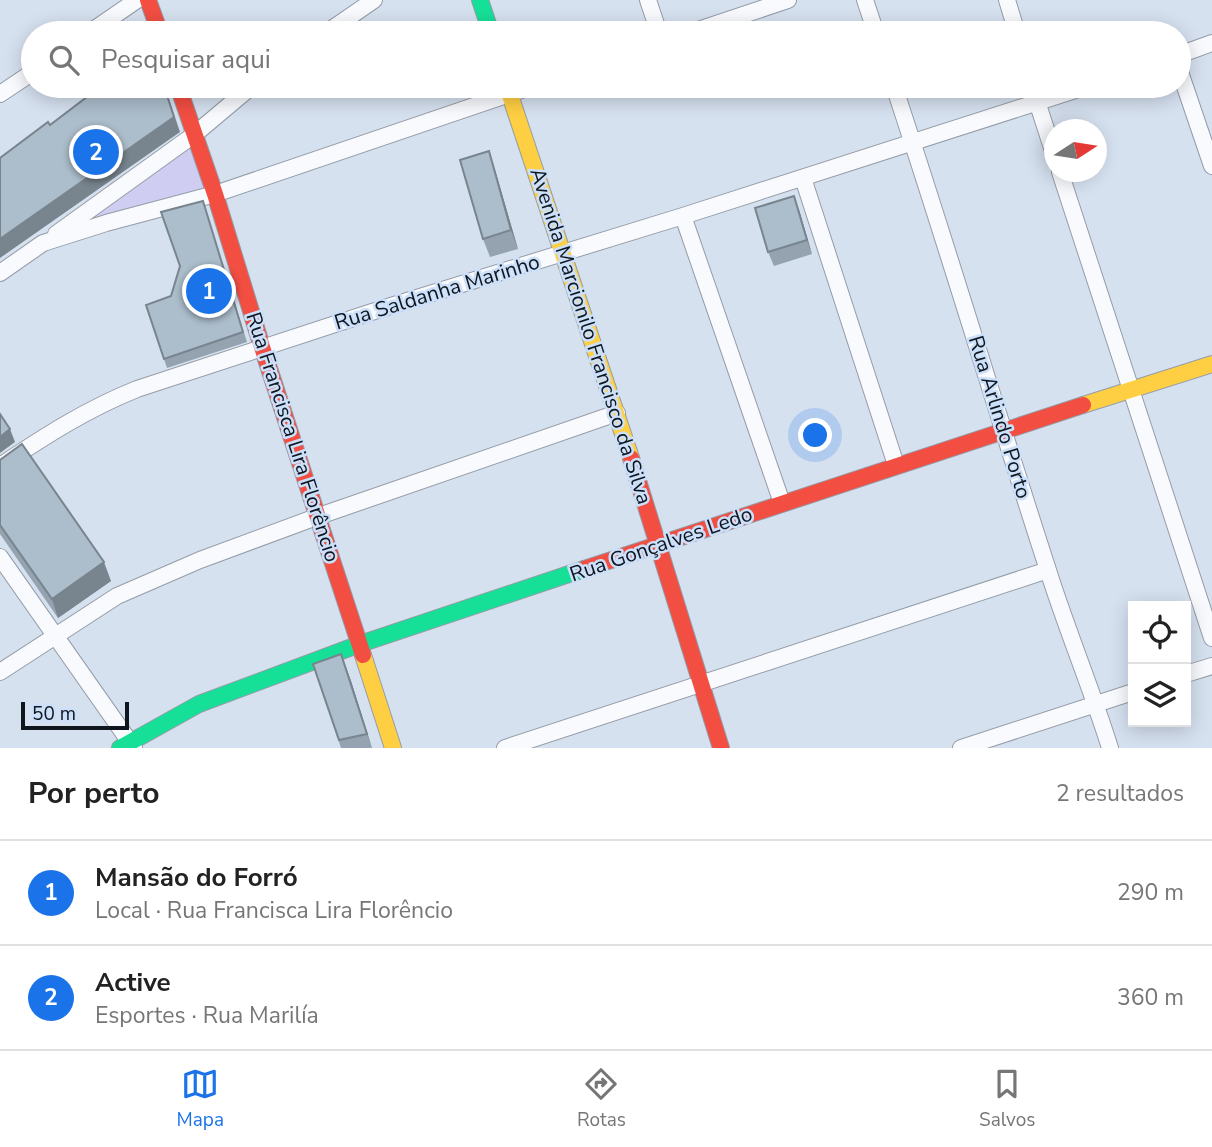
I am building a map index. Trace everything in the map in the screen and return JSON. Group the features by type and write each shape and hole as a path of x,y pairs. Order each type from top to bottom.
{"street":[{"path":"106,21 137,0"},
{"path":"148,0 156,21"},
{"path":"343,21 374,0"},
{"path":"480,0 487,21"},
{"path":"648,0 655,21"},
{"path":"726,21 788,0"},
{"path":"865,0 872,21"},
{"path":"1007,0 1013,21"},
{"path":"1191,51 1212,43"},
{"path":"0,94 21,80"},
{"name":"Rua Francisca Lira Florêncio","path":"182,98 393,748"},
{"path":"0,273 195,134 238,98"},
{"path":"43,243 215,194 485,98"},
{"name":"Avenida Marcionilo Francisco da Silva","path":"511,98 617,413 721,748"},
{"name":"Rua Arlindo Porto","path":"898,98 1048,570 1097,704 1110,748"},
{"path":"1036,98 1044,121"},
{"name":"Rua Saldanha Marinho","path":"0,466 66,423 137,389 262,347 1053,98"},
{"path":"1189,98 1212,166"},
{"path":"803,178 896,465"},
{"path":"1063,182 1212,638"},
{"path":"683,216 782,503"},
{"name":"Rua Gonçalves Ledo","path":"128,746 199,704 360,644 896,465 1212,364"},
{"path":"0,672 129,591 200,559 617,413"},
{"path":"0,557 128,746"},
{"path":"505,748 1048,570"},
{"path":"1191,672 1212,666"},
{"path":"961,748 1128,694"}],"shaded area":[{"path":"194,137 212,192 75,227"}],"building":[{"path":"85,98 168,98 174,117 0,239 0,158 48,122 50,125"},
{"path":"489,151 511,230 483,239 460,160"},
{"path":"794,196 807,240 768,252 755,208"},
{"path":"203,201 243,332 164,359 146,305 171,296 180,266 161,212"},
{"path":"0,414 10,429 0,437"},
{"path":"22,444 104,562 52,599 0,525 0,460"},
{"path":"341,654 367,734 339,740 313,664"}],"traffic: fast":[{"path":"480,0 487,21"},
{"path":"120,748 199,704 360,644 584,569"}],"traffic: slow":[{"path":"511,98 631,458"},
{"path":"1083,405 1212,364"},
{"path":"363,655 393,748"}],"traffic: jam":[{"path":"148,0 156,21"},
{"path":"182,98 363,655"},
{"path":"584,569 1083,405"},
{"path":"631,458 721,748"}],"place":[{"name":"Active","path":"96,152"},
{"name":"Mansão do Forró","path":"209,291"}]}
